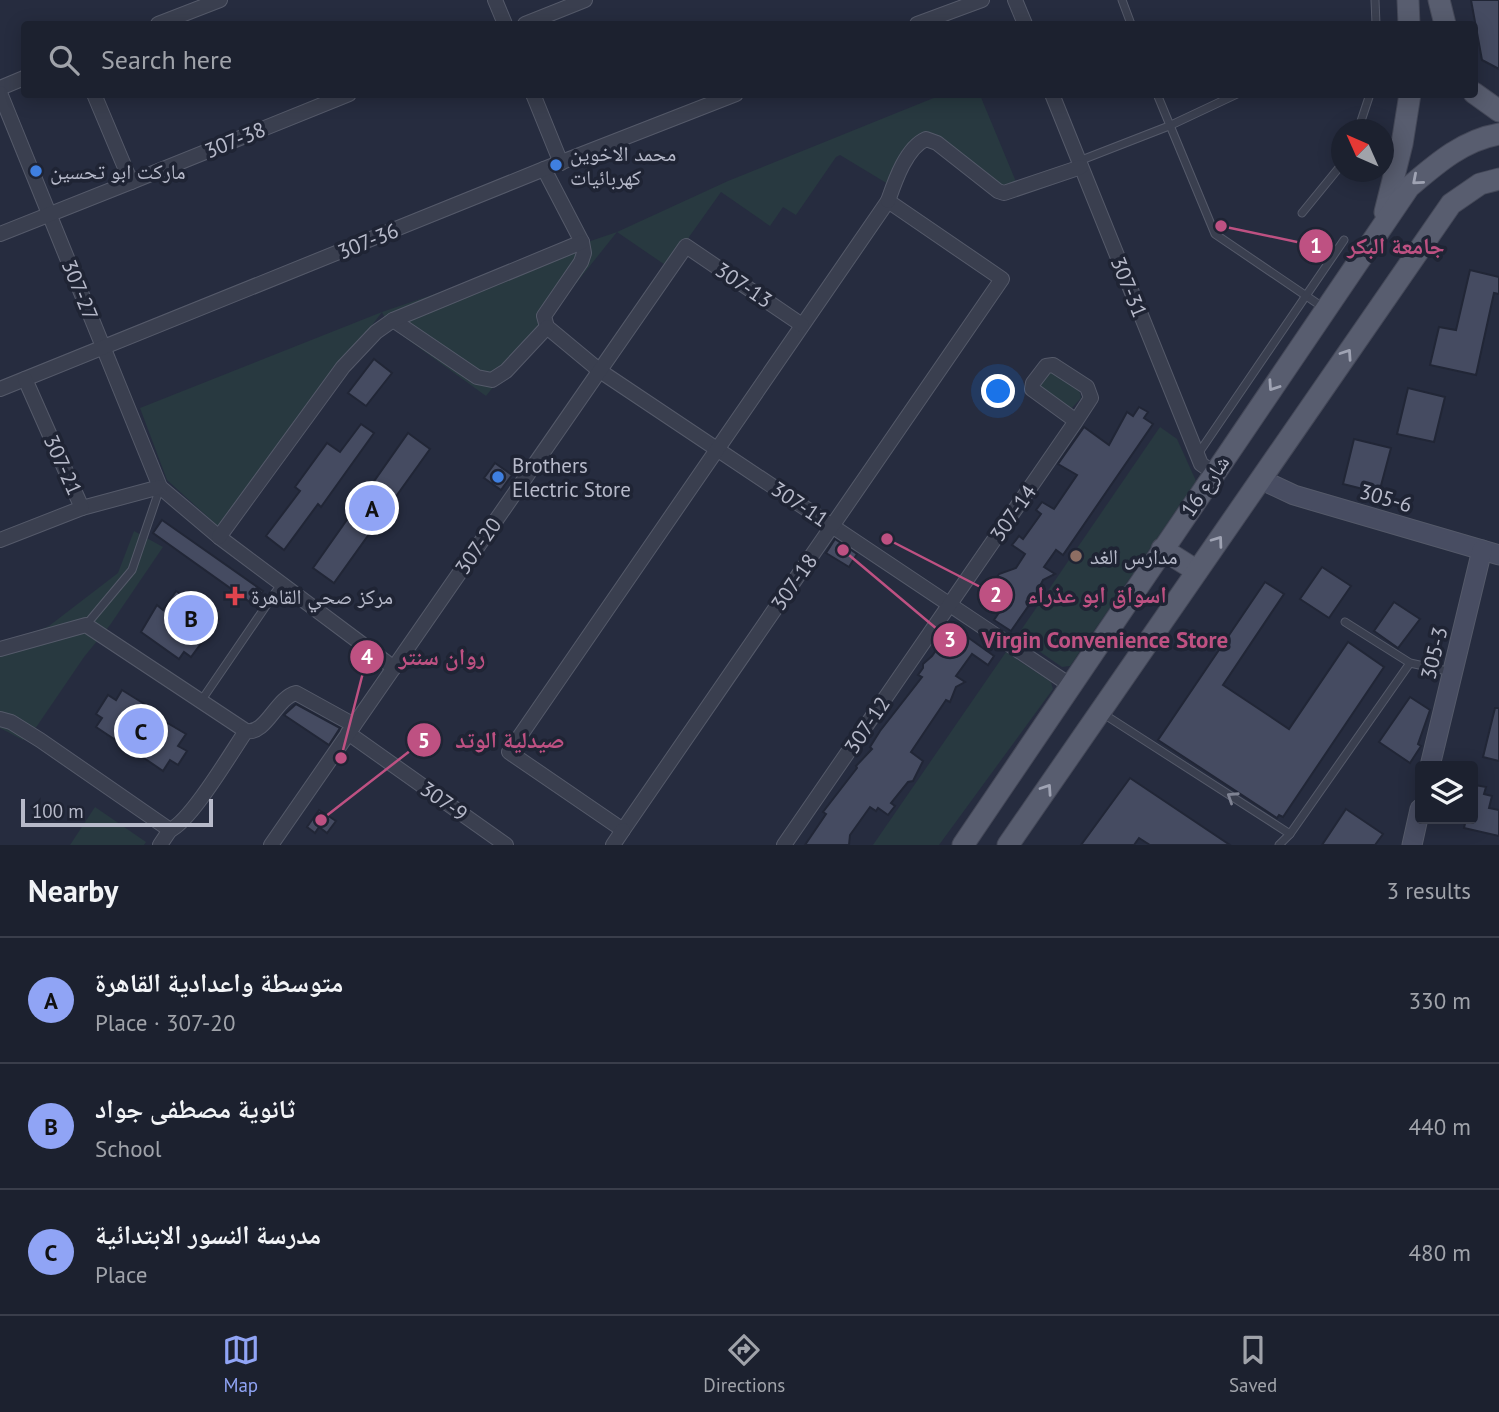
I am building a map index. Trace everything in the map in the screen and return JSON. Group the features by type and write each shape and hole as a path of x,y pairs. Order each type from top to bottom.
{"main road":[{"path":"1408,0 1409,21"},
{"path":"1439,0 1444,21"},
{"path":"1478,95 1499,111"},
{"path":"1381,226 1402,144 1409,98"},
{"name":"شارع 16","path":"963,845 1214,473 1316,303 1381,226 1409,187 1436,164 1465,145 1499,134"},
{"name":"شارع 16","path":"1009,845 1451,204 1489,181"},
{"path":"1162,549 1197,571"}],"street":[{"path":"166,21 220,0"},
{"path":"495,0 504,21"},
{"path":"532,21 585,0"},
{"path":"936,0 942,15"},
{"path":"925,21 982,0"},
{"path":"1015,0 1024,21"},
{"path":"0,90 21,80"},
{"name":"307-27","path":"0,90 160,487"},
{"path":"96,98 131,182"},
{"name":"307-38","path":"0,234 339,98"},
{"path":"535,98 561,163"},
{"name":"307-36","path":"0,389 726,98"},
{"name":"307-31","path":"1054,98 1197,455 1201,464 1214,473"},
{"path":"623,830 509,752 888,201 893,184 916,143 926,139 937,143 1004,193 1080,164"},
{"path":"393,320 477,377 492,380 506,372 547,327 544,316 581,262 584,253 582,242 544,169"},
{"name":"307-18","path":"613,845 1002,279 888,201"},
{"path":"219,537 343,367 376,332 393,320 582,242"},
{"name":"307-13","path":"686,246 802,325"},
{"name":"307-20","path":"271,845 686,246"},
{"name":"307-11","path":"547,327 600,370 1070,685"},
{"name":"307-21","path":"0,540 82,508 25,379"},
{"name":"307-14","path":"950,604 1076,421"},
{"name":"305-6","path":"1262,480 1294,495 1491,553"},
{"path":"82,508 160,487 219,537 394,668"},
{"name":"305-3","path":"1431,761 1453,672 1491,553"},
{"name":"307-12","path":"784,845 950,604"},
{"path":"0,649 86,625 246,731 192,808 175,828 170,830 160,845"},
{"name":"307-9","path":"246,731 252,733 259,729 285,698 296,693 351,729 506,845"},
{"path":"0,719 11,722 40,740 170,830"},
{"path":"1412,845 1417,824"}],"lane":[{"path":"1122,0 1130,21"},
{"path":"1375,0 1376,21"},
{"path":"1158,98 1215,234 1316,303"},
{"path":"1080,164 1228,98"},
{"path":"1362,119 1369,98"},
{"path":"1302,213 1331,177"},
{"path":"1197,455 1316,303 1344,240"},
{"path":"86,625 132,570 160,487"},
{"path":"201,701 281,584"},
{"path":"1345,622 1410,663 1453,672"},
{"path":"1279,845 1290,834 1410,663"},
{"path":"1100,711 1290,834"}],"shaded area":[{"path":"934,98 981,98 1019,189 1012,192 926,139 893,187 840,155 796,215 783,207 770,226 721,192 689,237 671,269 617,232 728,181"},
{"path":"617,232 486,396 389,326 382,312"},
{"path":"382,312 220,528 167,480 140,408"},
{"path":"1049,370 1079,389 1081,398 1071,409 1041,392 1038,381"},
{"path":"1160,427 1177,439 1196,481 1070,666 1062,667 1017,636"},
{"path":"134,531 163,547 37,726 23,740 0,728 0,646 49,626 118,573"},
{"path":"1006,652 1051,682 1053,689 939,845 873,845"},
{"path":"95,807 146,842 144,845 70,845"}],"building":[{"path":"1471,0 1499,0 1499,69 1482,60 1478,21 1475,21"},
{"path":"1470,270 1499,277 1499,294 1494,293 1476,375 1430,365 1439,327 1456,330"},
{"path":"374,359 392,373 366,406 348,393"},
{"path":"1408,388 1445,397 1434,442 1397,434"},
{"path":"1139,407 1148,412 1144,418 1153,424 1063,555 1056,550 1044,567 1055,574 1043,580 1011,631 994,620 1011,595 993,583 999,574 1016,568 1025,554 1012,545 1019,536 1023,539 1041,514 1036,510 1042,502 1054,509 1077,475 1058,464 1084,427 1109,445 1127,412 1133,416"},
{"path":"361,424 374,433 321,507 318,504 284,550 266,536 300,491 295,487 327,443 340,452"},
{"path":"408,433 430,449 334,583 313,568"},
{"path":"1354,439 1391,448 1379,493 1343,484"},
{"name":"Brothers Electric Store","path":"495,463 512,475 501,490 484,478"},
{"path":"162,520 263,591 254,605 153,533"},
{"path":"835,539 857,554 849,567 826,553"},
{"path":"1322,567 1351,586 1329,618 1300,599"},
{"path":"1265,582 1284,594 1223,685 1289,729 1348,642 1384,667 1283,817 1279,815 1277,818 1158,740"},
{"path":"176,591 219,619 191,657 184,652 179,659 141,632 157,605 163,610"},
{"path":"1394,602 1420,619 1398,648 1374,631"},
{"path":"951,629 957,634 959,631 994,656 988,665 972,654 956,676 965,682 956,687 950,702 946,700 911,752 923,761 913,781 908,782 891,803 895,806 888,815 878,808 876,811 870,807 850,835 849,845 805,845 826,814 823,812 856,766 872,749 870,747 880,731 922,677 918,675 923,664"},
{"path":"122,690 146,705 144,709 186,734 178,746 187,751 178,765 170,760 163,771 141,756 146,748 125,735 120,743 96,727 102,718 96,714 108,695 116,700"},
{"path":"1410,697 1430,710 1418,744 1421,746 1410,763 1379,742"},
{"path":"296,704 340,728 329,745 284,715"},
{"path":"1495,708 1499,708 1499,761 1483,757"},
{"path":"1130,778 1230,845 1150,845 1139,838 1134,845 1081,845"},
{"path":"1478,786 1486,787 1484,794 1492,796 1489,808 1499,810 1499,836 1464,828 1465,824 1478,824"},
{"path":"1346,809 1383,834 1375,845 1322,845"},
{"path":"319,810 336,821 327,833 319,827 315,833 307,827"}],"place":[{"name":"محمد الاخوين كهربائيات","path":"556,165"},
{"name":"ماركت ابو تحسين","path":"36,171"},
{"name":"جامعة البكر","path":"1221,226"},
{"name":"Brothers Electric Store","path":"498,477"},
{"name":"متوسطة واعدادية القاهرة","path":"372,508"},
{"name":"اسواق ابو عذراء","path":"887,539"},
{"name":"Virgin Convenience Store","path":"843,550"},
{"name":"مدارس الغد","path":"1076,556"},
{"name":"مركز صحي القاهرة","path":"235,596"},
{"name":"ثانوية مصطفى جواد","path":"191,618"},
{"name":"مدرسة النسور الابتدائية","path":"141,731"},
{"name":"روان سنتر","path":"341,758"},
{"name":"صيدلية الوتد","path":"321,820"}]}
